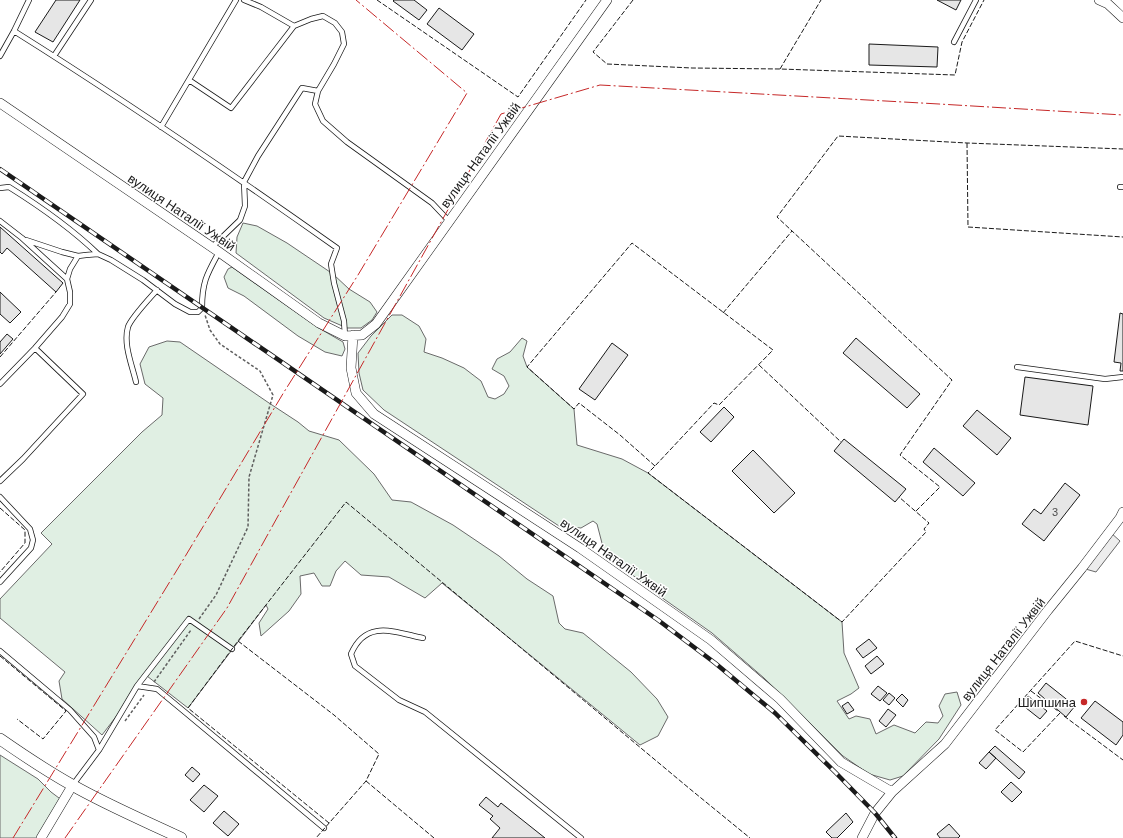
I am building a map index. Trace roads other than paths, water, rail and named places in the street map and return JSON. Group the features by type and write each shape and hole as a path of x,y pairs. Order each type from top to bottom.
{"street":[{"name":"вулиця Наталії Ужвій","path":"0,103 319,323 349,336 362,334 376,324 607,0"},
{"path":"1099,0 1109,2 1123,18"},
{"name":"вулиця Наталії Ужвій","path":"349,336 351,368 356,392 374,414 580,548 711,640 780,699 841,762 892,792"},
{"name":"вулиця Наталії Ужвій","path":"862,838 875,813 892,792 946,744 1048,610 1082,568 1123,512"},
{"path":"0,739 72,786 181,838"},
{"path":"41,838 72,786"}],"lane":[{"path":"0,56 14,31 28,0"},
{"path":"54,56 91,0"},
{"path":"161,127 236,0"},
{"path":"244,0 261,6 294,26"},
{"path":"954,42 976,0"},
{"path":"189,80 231,108 294,26 311,18 323,16 335,23 342,32 344,44 318,91 315,104 323,121 347,142 432,203 449,221"},
{"path":"14,31 244,182 337,248 330,264 349,336"},
{"path":"0,188 9,187 42,207 85,241 98,254 111,260 157,290 175,304 190,312 198,312 202,308 204,282 215,250 240,220 244,206 244,182 258,156 302,88 318,91"},
{"path":"0,221 22,238 67,279"},
{"path":"22,238 78,256 98,254"},
{"path":"0,384 35,348 62,317 70,304 70,292 67,279 70,269 78,256"},
{"path":"136,382 126,346 128,326 139,310 157,290"},
{"path":"0,481 23,459 83,394 35,348"},
{"path":"1017,367 1105,379 1123,377"},
{"path":"0,497 30,529 33,540 31,548 0,582"},
{"path":"72,786 99,750 137,686 189,618 232,649"},
{"path":"423,638 385,630 367,633 355,644 351,654 355,666 399,700 425,712 581,838"},
{"path":"0,651 70,710 94,737 99,750"},
{"path":"137,686 157,689 324,828"}],"railway":[{"path":"0,169 658,620 715,663 775,713 875,813 895,838"}],"place":[{"name":"Шипшина","path":"1084,702"}]}
